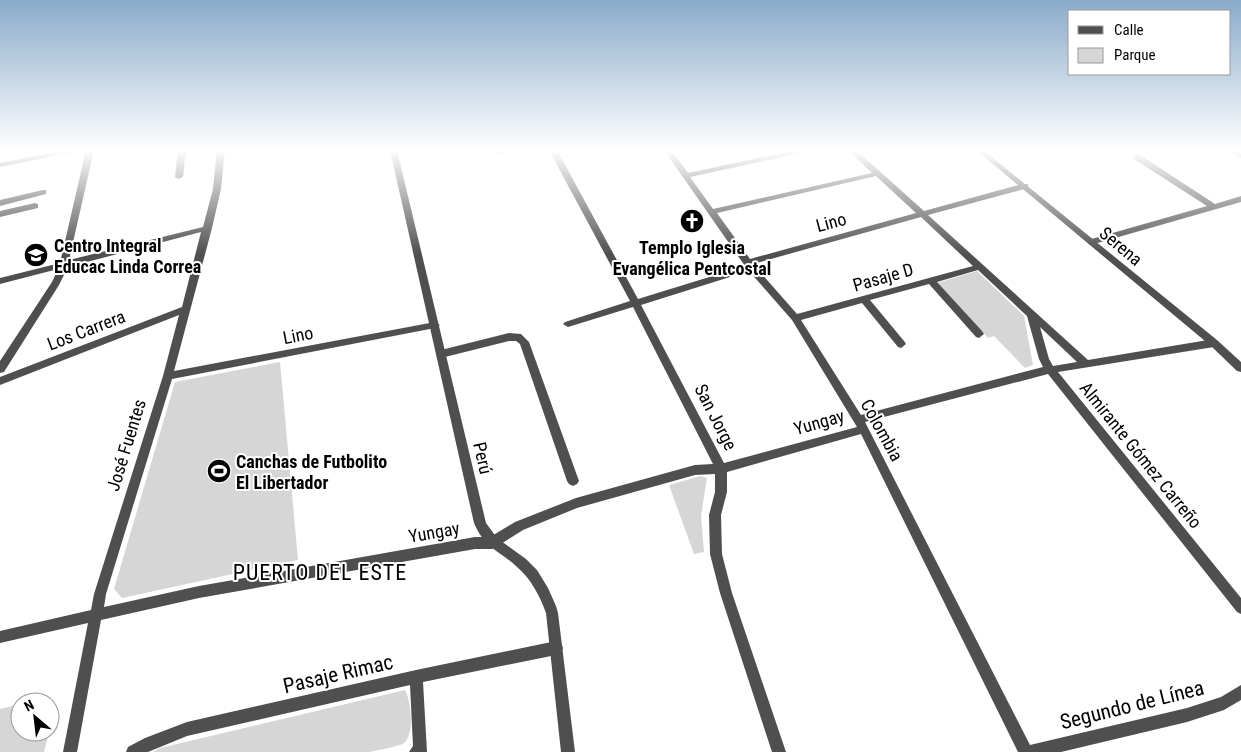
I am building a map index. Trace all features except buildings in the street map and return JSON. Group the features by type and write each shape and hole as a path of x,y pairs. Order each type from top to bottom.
{"street":[{"path":"0,369 56,283 64,265 82,185"},
{"name":"José Fuentes","path":"70,752 100,594 168,376 184,309 208,228 217,185"},
{"name":"Perú","path":"401,185 480,523 492,543 521,562 540,584 552,614 568,752"},
{"name":"San Jorge","path":"572,185 721,469 721,492 715,515 716,554 726,593 779,752"},
{"name":"Colombia","path":"692,185 750,264 795,318 860,424 1026,752"},
{"path":"711,212 828,185"},
{"name":"Almirante Gómez Carreño","path":"889,185 1086,364"},
{"path":"1180,185 1213,206"},
{"name":"Lino","path":"568,324 750,264 1025,186"},
{"name":"Serena","path":"1025,186 1214,343 1241,368"},
{"path":"0,202 43,192"},
{"path":"1091,242 1241,199"},
{"path":"0,214 35,206"},
{"path":"0,282 208,228"},
{"name":"Pasaje D","path":"795,318 865,300 979,266"},
{"path":"931,281 979,334"},
{"path":"865,300 901,344"},
{"name":"Los Carrera","path":"0,381 184,309"},
{"name":"Almirante Gómez Carreño","path":"1032,316 1044,359 1050,370 1239,603"},
{"name":"Lino","path":"168,376 435,325"},
{"path":"441,354 509,337 518,337 524,342 573,481"},
{"name":"Yungay","path":"0,637 199,592 475,543 492,543 519,526 576,503 696,470 721,469 860,424 1050,370 1214,343"},
{"name":"Pasaje Rimac","path":"133,752 186,729 416,677 556,648"},
{"path":"416,677 419,752"},
{"name":"Segundo de Línea","path":"1031,752 1187,715 1224,704 1241,692"}],"green space":[{"path":"977,271 1024,316 1033,365 1025,368 994,336 988,338 937,283"},
{"name":"Canchas de Futbolito El Libertador","path":"280,362 298,560 122,598 114,589 175,382"},
{"path":"700,476 707,478 701,516 704,552 694,554 669,485"},
{"path":"405,690 411,717 410,732 404,743 393,747 370,752 153,752 160,748"},
{"path":"10,706 10,742 46,742 44,752 0,752 0,709"}],"place":[{"name":"Templo Iglesia Evangélica Pentcostal","path":"692,221"},
{"name":"Centro Integral Educac Linda Correa","path":"36,255"},
{"name":"Canchas de Futbolito El Libertador","path":"219,471"}],"district":[{"name":"PUERTO DEL ESTE","path":"320,572"}]}
